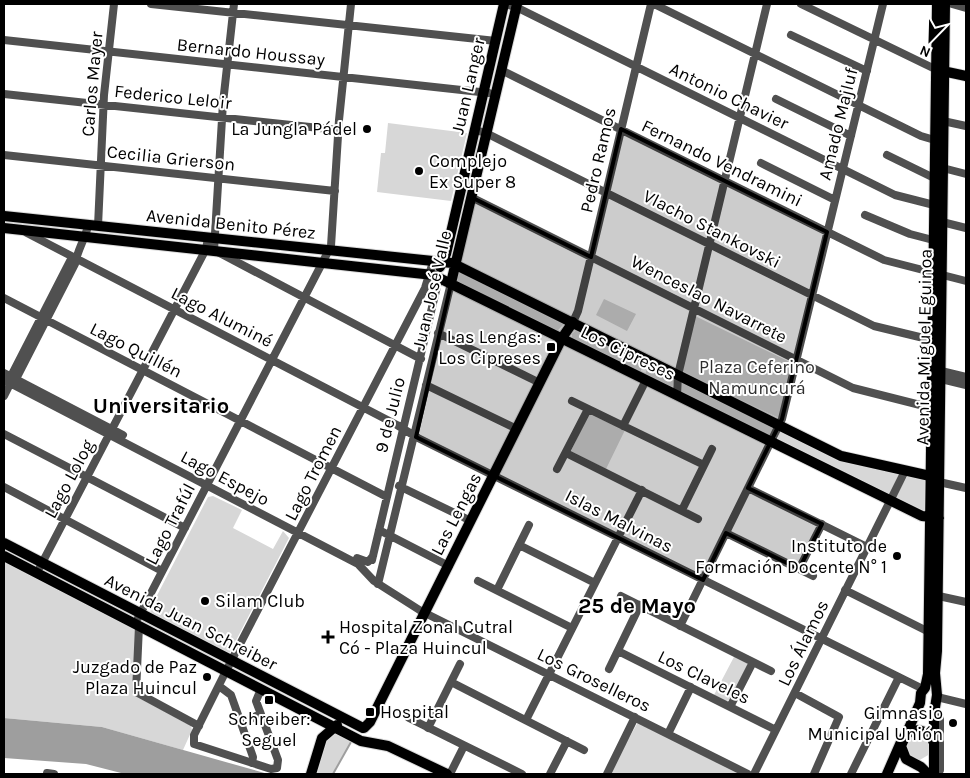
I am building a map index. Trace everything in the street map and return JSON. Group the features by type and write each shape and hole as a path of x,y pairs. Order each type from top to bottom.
{"main road":[{"name":"Juan Langer","path":"437,262 475,130 505,4"},
{"name":"Avenida Miguel Eguinoa","path":"937,4 939,141 938,206 934,240 937,274"},
{"name":"Avenida Miguel Eguinoa","path":"939,141 943,121 939,70 945,4"},
{"name":"Juan José Valle","path":"450,283 517,5"},
{"path":"939,70 966,76"},
{"name":"Avenida Miguel Eguinoa","path":"937,772 934,748 936,700 933,634 937,274 942,222 934,178 938,167"},
{"name":"Avenida Benito Pérez","path":"4,216 455,264"},
{"name":"Avenida Benito Pérez","path":"4,228 435,276"},
{"name":"9 de Julio","path":"435,276 439,270 437,262"},
{"name":"Los Cipreses","path":"455,264 847,458 936,479"},
{"name":"Los Cipreses","path":"435,276 890,501 924,517 934,518"},
{"name":"Las Lengas","path":"367,732 562,338 573,322"},
{"path":"645,379 642,375 647,364 651,361"},
{"name":"Avenida Juan Schreiber","path":"4,543 367,732"},
{"name":"Avenida Juan Schreiber","path":"4,556 334,727 367,732"},
{"name":"Avenida Miguel Eguinoa","path":"887,774 923,692 928,674 933,634"},
{"path":"931,687 936,700 929,704 923,692 931,687"},
{"path":"311,774 317,750 319,730 316,718 317,710 324,710"},
{"path":"317,750 323,736 334,727 338,720 334,715"},
{"path":"887,774 898,764 913,763 927,760 934,748 931,738 921,731 912,731 902,740 902,753 913,763 928,774"},
{"path":"367,732 394,748 448,774"}],"street":[{"name":"Carlos Mayer","path":"4,396 9,379 76,264 75,258 93,226 101,165 104,105 114,4"},
{"path":"151,4 496,42"},
{"name":"Lago Lolog","path":"37,574 174,309 210,250 234,4"},
{"name":"Lago Trafúl","path":"137,625 140,614 332,243 338,130 351,4"},
{"name":"Antonio Chavier","path":"505,4 517,5 899,196 938,206"},
{"path":"653,4 921,136 939,141"},
{"name":"Pedro Ramos","path":"573,322 578,312 636,66 653,4"},
{"path":"677,395 678,374 767,4"},
{"path":"801,4 939,70"},
{"name":"Amado Majluf","path":"680,626 779,425 883,4"},
{"path":"952,4 966,8"},
{"path":"791,36 866,70"},
{"name":"Bernardo Houssay","path":"4,40 496,93"},
{"name":"Fernando Vendramini","path":"501,70 884,260 966,281"},
{"name":"Federico Leloir","path":"4,94 338,130"},
{"path":"776,99 851,136"},
{"path":"943,121 966,126"},
{"name":"Vlacho Stankovski","path":"475,130 486,133 874,326 936,341"},
{"name":"Cecilia Grierson","path":"4,155 335,191"},
{"path":"887,155 934,178"},
{"path":"761,163 835,200"},
{"path":"938,167 966,174"},
{"name":"Wenceslao Navarrete","path":"471,197 859,390 936,408"},
{"path":"865,215 910,234 934,240"},
{"path":"942,222 966,228"},
{"name":"Lago Aluminé","path":"21,229 409,432"},
{"path":"210,250 421,359"},
{"name":"Lago Tromen","path":"252,763 198,747 193,742 199,726 425,288 435,276"},
{"name":"9 de Julio","path":"370,576 391,482 409,432 421,359 437,293 435,276"},
{"name":"Juan José Valle","path":"378,584 402,487 409,432 426,384 450,283"},
{"path":"425,288 428,286 434,288 437,293"},
{"name":"Lago Quillén","path":"4,298 387,497"},
{"path":"438,333 540,383"},
{"path":"936,374 966,377"},
{"path":"936,374 966,385"},
{"name":"Lago Espejo","path":"9,379 299,531 361,566 378,584 425,613"},
{"path":"624,426 645,379"},
{"path":"426,384 517,429"},
{"path":"572,401 704,465"},
{"path":"558,470 588,409"},
{"name":"Islas Malvinas","path":"409,432 899,677 923,692"},
{"path":"4,434 184,528"},
{"path":"682,510 712,449"},
{"path":"566,452 698,519"},
{"name":"Los Álamos","path":"754,774 905,471"},
{"path":"936,479 966,488"},
{"path":"391,482 471,521"},
{"path":"4,487 162,571"},
{"path":"748,488 867,547"},
{"path":"526,720 642,490"},
{"path":"799,570 822,524"},
{"path":"496,590 529,525"},
{"path":"379,530 449,566"},
{"name":"Lago Espejo","path":"299,531 364,562 369,562 373,556"},
{"path":"726,533 813,576"},
{"path":"519,545 595,583"},
{"path":"478,581 572,628"},
{"path":"845,590 933,634"},
{"path":"934,595 966,602"},
{"path":"621,596 771,671"},
{"path":"609,670 640,605"},
{"name":"Los Groselleros","path":"425,613 748,774"},
{"path":"137,625 136,692 199,726"},
{"name":"Los Claveles","path":"618,651 776,730"},
{"path":"730,707 753,662"},
{"path":"428,728 460,664"},
{"path":"851,774 899,677"},
{"path":"451,682 584,750"},
{"path":"219,686 231,695 253,757 252,763 272,769 278,767 278,760 256,701 260,689"},
{"path":"668,734 691,687"},
{"path":"794,693 839,717 814,774"},
{"path":"937,772 940,716 936,700 966,704"},
{"path":"241,724 260,714"},
{"path":"607,774 635,717"},
{"path":"409,718 522,774"},
{"path":"550,774 567,741"},
{"path":"448,774 464,746"}],"highlighted area":[{"path":"621,129 827,232 782,419 748,488 822,524 799,569 726,533 703,580 416,437 471,197 591,257"}],"green space":[{"name":"Complejo Ex Super 8","path":"388,123 467,133 451,201 377,192 381,153 385,153"},
{"path":"456,271 564,324 557,331 457,282"},
{"path":"604,299 636,314 627,331 596,315"},
{"name":"Plaza Ceferino Namuncurá","path":"695,316 792,363 779,418 682,372"},
{"path":"577,329 644,363 640,373 572,339 572,334"},
{"path":"649,365 675,377 673,386 671,387 645,374"},
{"path":"682,382 775,427 770,435 767,436 679,390"},
{"path":"589,414 625,430 606,469 571,451"},
{"path":"780,431 898,473 899,475 891,495 777,440"},
{"path":"908,475 926,479 927,514 895,498"},
{"name":"Silam Club","path":"213,496 242,510 233,528 273,549 283,531 289,538 230,652 227,653 151,613 150,609 208,497"},
{"path":"4,559 135,629 136,696 191,726 192,730 183,750 102,727 4,718"},
{"path":"735,655 748,664 730,700 726,701 714,695"},
{"path":"638,722 744,774 609,774"},
{"path":"334,732 352,740 333,774 315,774 323,740"},
{"path":"917,733 930,740 930,754 918,761 910,759 904,743"}],"shaded area":[{"path":"4,718 102,727 268,774 125,774 86,764 4,758"}],"waterway":[{"path":"333,774 351,742"}],"place":[{"name":"La Jungla Pádel","path":"367,129"},
{"name":"Complejo Ex Super 8","path":"419,171"},
{"name":"Las Lengas: Los Cipreses","path":"551,347"},
{"name":"Instituto de Formación Docente N° 1","path":"897,556"},
{"name":"Silam Club","path":"205,601"},
{"name":"Hospital Zonal Cutral Có - Plaza Huincul","path":"328,637"},
{"name":"Juzgado de Paz Plaza Huincul","path":"207,677"},
{"name":"Schreiber: Seguel","path":"269,700"},
{"name":"Hospital","path":"370,712"},
{"name":"Gimnasio Municipal Unión","path":"953,723"}],"district":[{"name":"Universitario","path":"161,406"},
{"name":"25 de Mayo","path":"637,606"}]}
